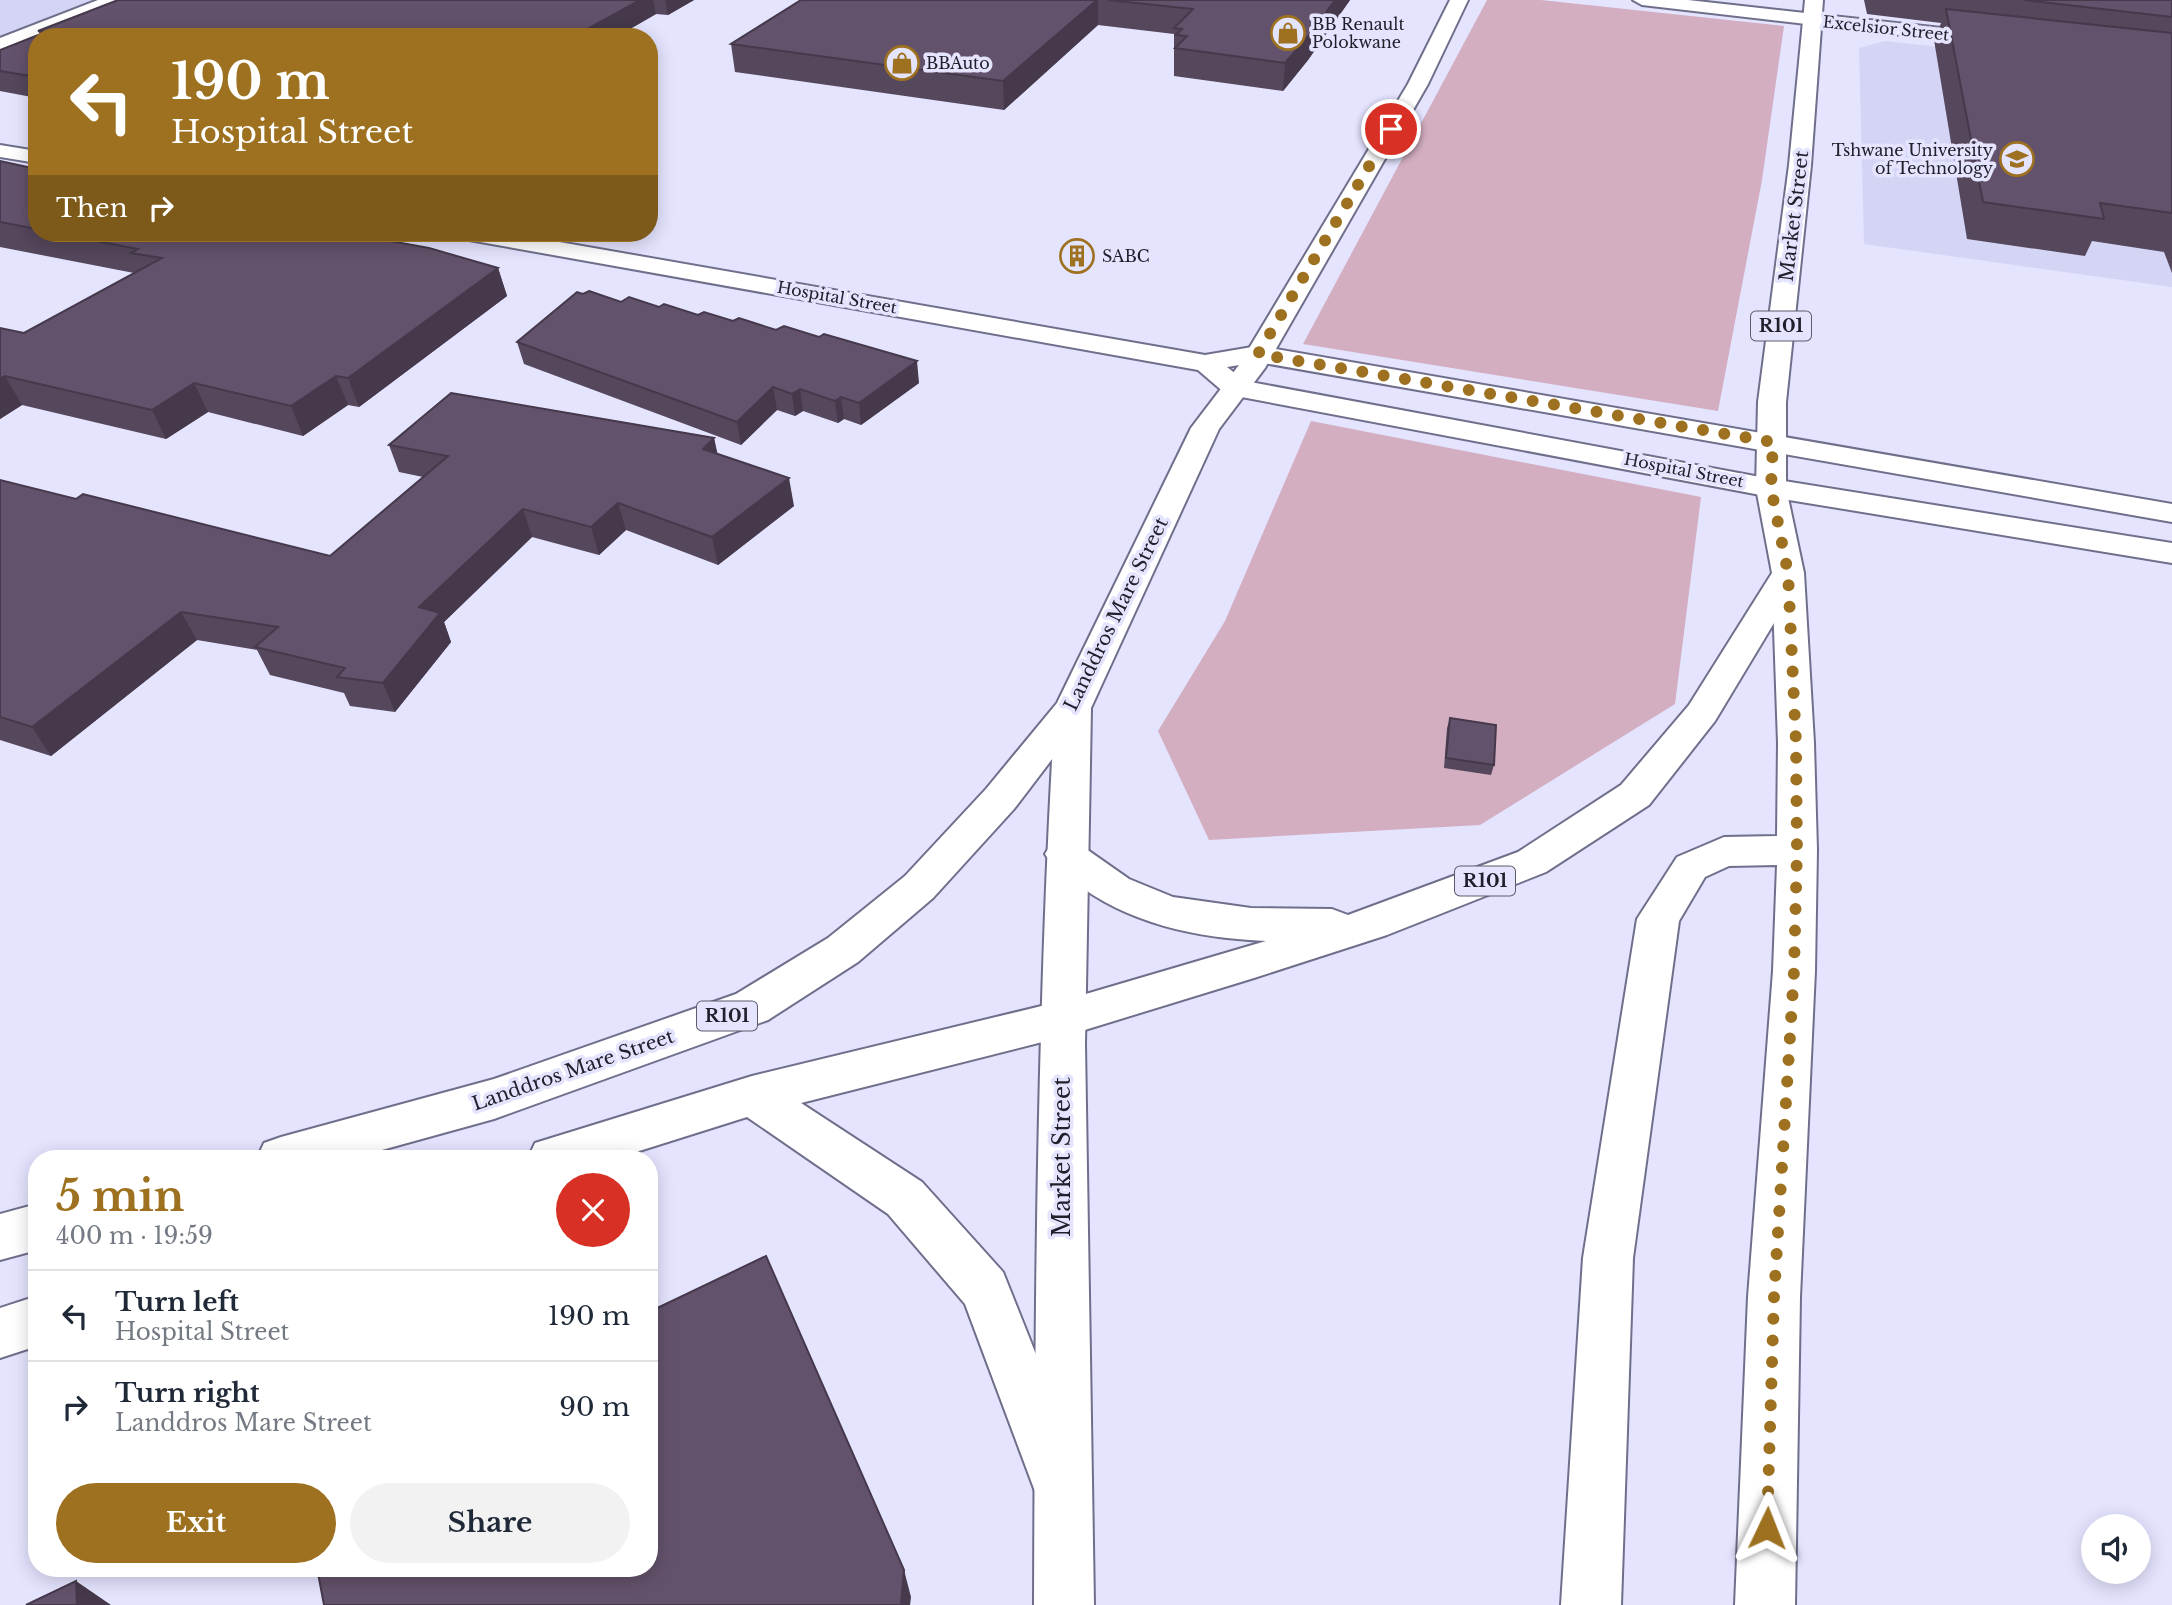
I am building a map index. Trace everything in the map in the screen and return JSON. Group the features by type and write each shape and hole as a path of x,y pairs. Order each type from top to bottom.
{"main road":[{"path":"41,28 114,0"},
{"name":"Landdros Mare Street","path":"310,1150 494,1099 752,1007 842,950 919,887 1000,799 1073,709 1205,428 1258,354 1418,84 1459,0"},
{"name":"Excelsior Street","path":"1642,0 1814,10 2010,41"},
{"name":"Market Street","path":"1765,1605 1774,1297 1794,971 1797,850 1796,743 1788,573 1771,488 1772,402 1799,183 1814,10"},
{"path":"0,44 28,33"},
{"path":"0,151 28,156"},
{"name":"Hospital Street","path":"520,242 1205,363 1258,354 2172,513"},
{"name":"Hospital Street","path":"1205,363 1236,388 1771,488 2172,553"},
{"name":"R101","path":"578,1150 752,1096 1062,1019 1372,924 1532,862 1635,795 1702,713 1788,573"},
{"name":"Market Street","path":"1068,1593 1062,1490 1062,1019 1065,854 1073,709"},
{"path":"1591,1605 1608,1258 1658,919 1691,867 1724,852 1797,850"},
{"path":"1065,854 1121,893 1176,915 1255,926 1372,924"},
{"path":"752,1096 905,1198 985,1289 1062,1490"},
{"path":"0,1237 28,1229"},
{"path":"0,1333 28,1324"}],"shaded area":[{"path":"0,0 98,0 0,38"},
{"path":"1487,0 1541,0 1784,26 1762,180 1718,411 1303,344"},
{"name":"Tshwane University of Technology","path":"1885,41 2172,73 2172,287 1864,244 1859,48"},
{"path":"1311,421 1701,497 1675,704 1480,825 1209,840 1158,731 1225,621"}],"building":[{"path":"118,0 640,0 589,28 46,28"},
{"path":"801,0 1097,0 1003,81 731,44"},
{"path":"1108,0 1335,0 1285,63 1175,48 1187,36 1176,35 1182,29 1174,28 1193,9"},
{"path":"2024,0 2172,0 2172,17"},
{"path":"1946,9 2172,33 2172,213 2100,203 2104,219 1983,202"},
{"path":"28,39 28,76 0,71 0,50"},
{"path":"0,161 28,167 28,227 0,222"},
{"path":"101,242 396,242 429,248 498,268 348,378 336,376 291,406 194,383 152,410 5,376 0,379 0,328 24,333 162,258 131,253 138,249"},
{"path":"589,291 621,302 629,297 659,307 664,304 698,315 704,312 733,321 739,318 776,330 784,326 819,337 824,334 917,361 859,403 841,397 835,401 800,389 792,394 773,387 737,422 517,342 577,292 583,294"},
{"path":"451,393 714,438 703,449 789,478 712,537 618,503 591,527 523,509 419,607 440,613 383,683 337,677 345,668 255,647 278,627 181,612 32,727 0,717 0,480 76,499 83,494 330,556 448,456 389,445"},
{"path":"1450,718 1496,725 1494,765 1446,758"},
{"path":"766,1256 904,1570 901,1605 324,1605 319,1577 658,1577 658,1308"},
{"path":"76,1581 77,1605 26,1605"}],"place":[{"name":"BB Renault Polokwane","path":"1288,33"},
{"name":"BBAuto","path":"902,63"},
{"name":"Tshwane University of Technology","path":"2017,159"},
{"name":"SABC","path":"1077,256"}],"route":[{"path":"1391,129 1258,354 1773,442 1771,488 1781,527 1788,573 1796,743 1797,850 1794,971 1774,1297 1767,1528"}]}
